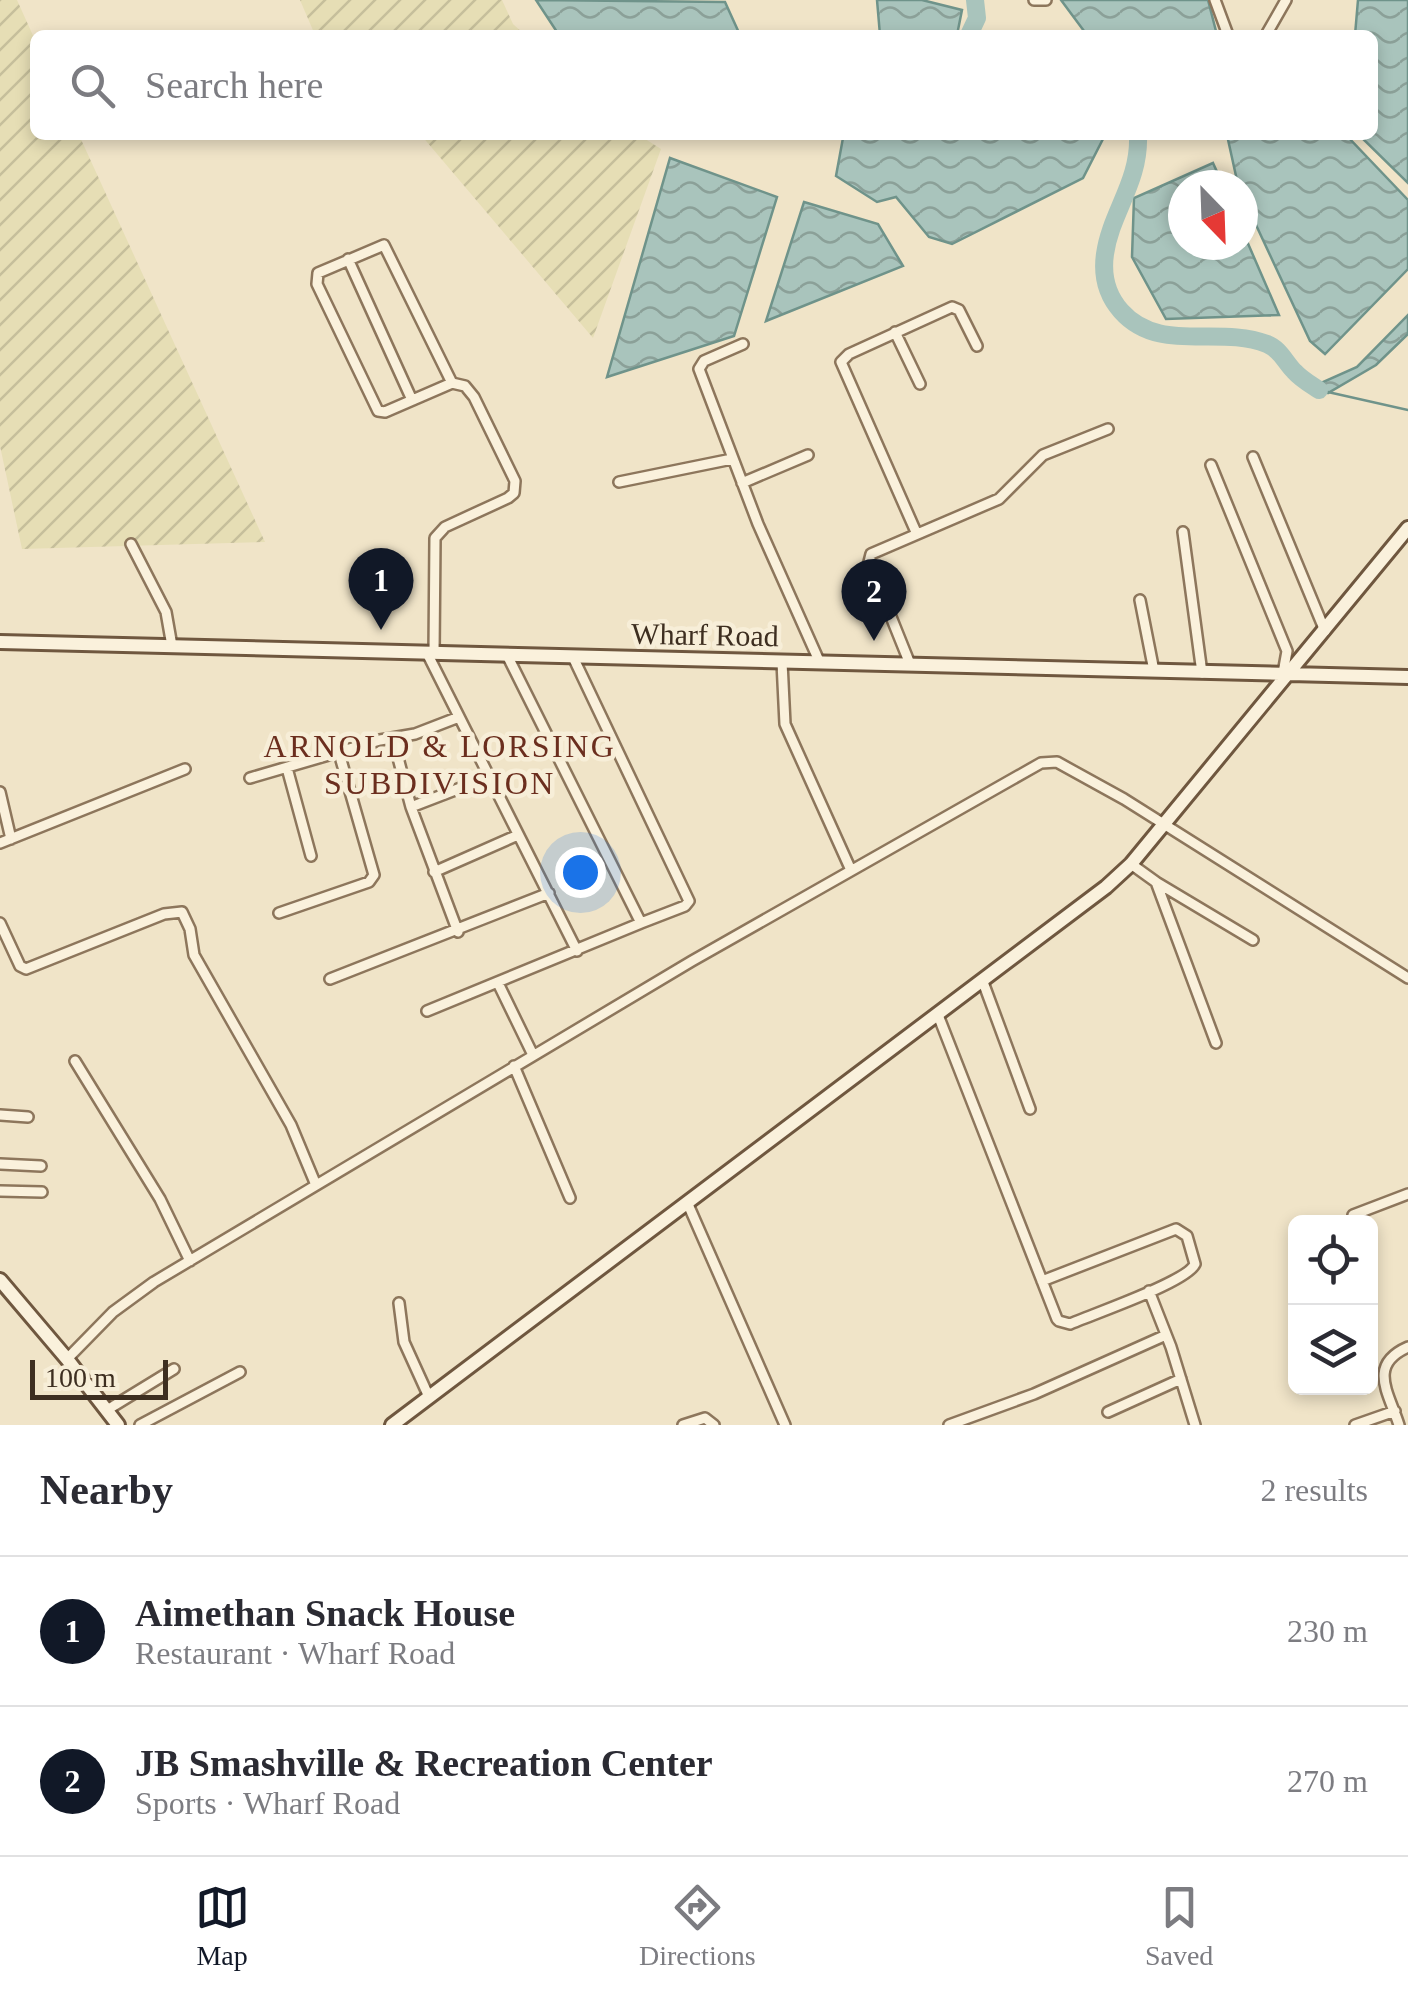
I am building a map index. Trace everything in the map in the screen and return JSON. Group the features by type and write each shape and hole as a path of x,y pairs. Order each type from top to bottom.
{"street":[{"path":"1034,0 1046,0"},
{"path":"1216,0 1226,30"},
{"path":"1269,30 1286,0"},
{"path":"452,383 387,248 381,245 318,273 317,284 378,411 385,412 452,383 465,386 474,397 515,488 508,498 445,527 435,538 430,653 577,951"},
{"path":"348,258 412,400"},
{"path":"916,532 842,367 843,358 952,307 959,310 977,346"},
{"path":"895,332 920,384"},
{"path":"743,344 704,360 700,366 742,483 820,663"},
{"path":"910,664 869,558 876,550 999,499 1043,455 1108,429"},
{"path":"742,483 808,455"},
{"path":"618,482 732,458"},
{"path":"1253,458 1325,631"},
{"path":"1211,465 1288,650 1287,674"},
{"path":"392,1425 983,982 1131,864 1408,528"},
{"path":"1183,532 1202,673"},
{"path":"131,544 166,612 172,646"},
{"path":"1140,600 1154,671"},
{"name":"Wharf Road","path":"0,642 1408,677"},
{"path":"508,655 641,923"},
{"path":"428,1012 685,906 688,898 573,657"},
{"path":"782,662 785,724 850,868"},
{"path":"250,778 388,738 404,737 460,717"},
{"path":"404,737 396,754 411,807 458,932"},
{"path":"279,913 372,880 374,871 339,753"},
{"path":"68,1359 135,1295 190,1261 850,868 1049,761 1074,771 1164,823 1408,978"},
{"path":"287,768 311,856"},
{"path":"0,792 5,841 184,769"},
{"path":"411,807 489,777"},
{"path":"434,872 518,835"},
{"path":"1131,864 1253,940"},
{"path":"1156,882 1216,1042"},
{"path":"330,979 549,894"},
{"path":"0,923 20,966 26,970 164,914 182,912 194,955 290,1125 316,1186"},
{"path":"983,982 1030,1110"},
{"path":"498,983 533,1055"},
{"path":"938,1015 1042,1281 1057,1319 1065,1325 1149,1291 1193,1270 1194,1258 1182,1230 1170,1230 1042,1281"},
{"path":"75,1060 160,1199 190,1261"},
{"path":"514,1066 570,1198"},
{"path":"0,1115 28,1116"},
{"path":"0,1164 41,1166"},
{"path":"0,1191 42,1192"},
{"path":"1353,1215 1408,1194"},
{"path":"687,1202 784,1425"},
{"path":"0,1280 118,1425"},
{"path":"1149,1291 1195,1425"},
{"path":"399,1303 404,1342 429,1397"},
{"path":"948,1425 1034,1394 1166,1335"},
{"path":"1399,1425 1383,1376 1392,1355 1408,1347"},
{"path":"106,1410 174,1370"},
{"path":"140,1425 240,1372"},
{"path":"1108,1412 1181,1379"},
{"path":"1355,1425 1395,1411"},
{"path":"683,1425 705,1418 714,1425"}],"shaded area":[{"path":"0,0 17,0 30,30 30,140 81,140 265,542 22,549 0,446"},
{"path":"300,0 502,0 520,30 313,30"},
{"path":"425,140 647,140 661,149 593,338"}],"water":[{"path":"536,0 725,2 738,30 556,30"},
{"path":"877,0 922,0 962,10 958,30 880,30"},
{"path":"1061,0 1208,0 1216,30 1083,30"},
{"path":"1358,0 1408,0 1408,183 1364,140 1378,140 1378,30 1355,30"},
{"path":"843,140 1102,140 1083,178 952,244 929,237 896,197 877,202 836,176"},
{"path":"1228,140 1351,140 1408,200 1408,269 1325,354 1310,341 1258,229 1258,170 1235,170"},
{"path":"670,158 777,197 734,336 607,377"},
{"path":"1213,163 1216,170 1197,170"},
{"path":"1168,183 1168,260 1255,260 1279,315 1166,319 1132,257 1134,198"},
{"path":"804,202 878,224 903,266 766,321"},
{"path":"1408,315 1408,334 1376,365 1328,393 1314,386 1357,367"}],"waterway":[{"path":"971,30 977,18 975,0"},
{"path":"1138,140 1135,168 1105,254 1107,284 1116,305 1136,324 1153,332 1248,339 1272,346 1319,390"},
{"path":"1319,390 1408,410"}],"place":[{"name":"Aimethan Snack House","path":"381,630"},
{"name":"JB Smashville & Recreation Center","path":"874,641"}],"district":[{"name":"ARNOLD & LORSING SUBDIVISION","path":"440,764"}]}
